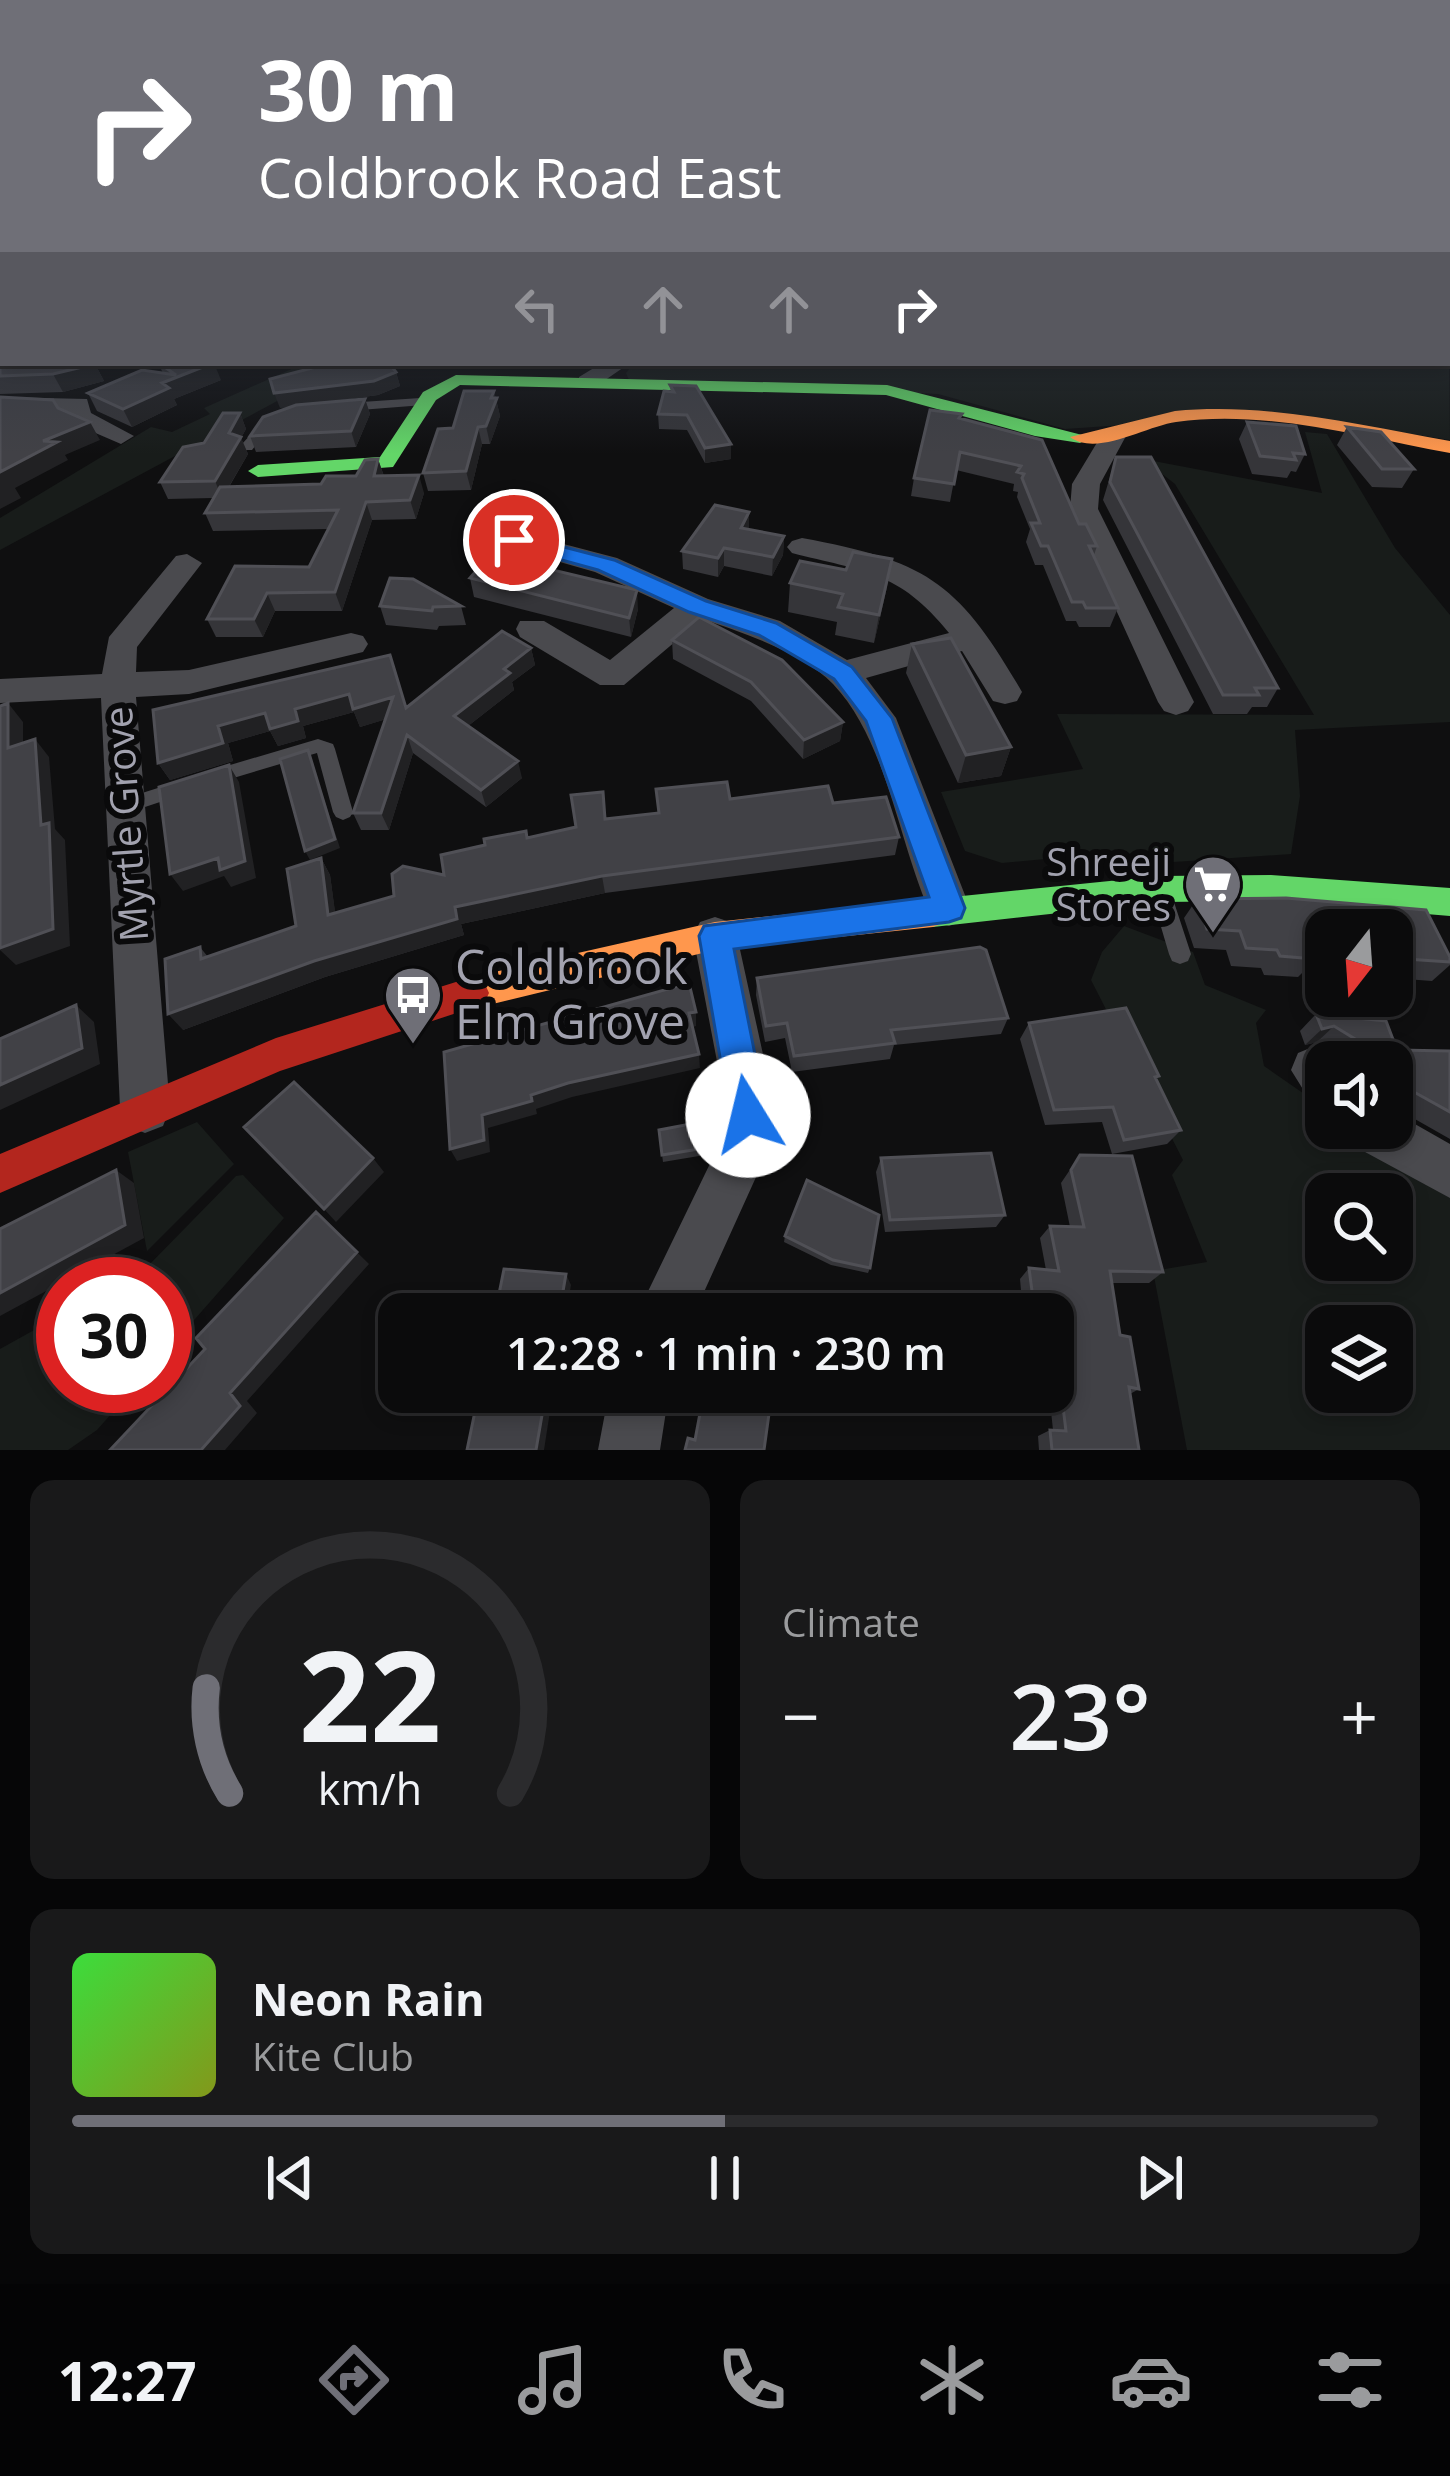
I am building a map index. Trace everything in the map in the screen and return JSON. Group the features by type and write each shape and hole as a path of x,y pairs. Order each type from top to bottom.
{"street":[{"path":"587,382 613,366"},
{"path":"252,459 386,463 401,448 419,402 434,387 456,380 887,391 933,396 1023,429 1085,438 1113,436 1144,423 1184,415 1320,425 1450,447"},
{"path":"0,404 48,408 105,398"},
{"path":"78,404 80,417 121,436"},
{"path":"1113,436 1086,484 1084,508 1176,702"},
{"path":"514,540 606,565 697,606 767,629 843,673 878,718 949,908"},
{"path":"802,547 865,560 910,577 971,638 1005,692"},
{"name":"Myrtle Grove","path":"145,1108 124,806 118,688 121,645 187,563"},
{"path":"532,629 612,677 697,606"},
{"path":"843,673 971,638"},
{"path":"0,691 190,682 351,644"},
{"path":"0,1174 276,1055 407,1010 558,970 715,936 1160,889 1271,888 1450,902"},
{"path":"675,1293 746,1144 744,1077 715,936"},
{"path":"1409,1149 1450,1172"},
{"path":"628,1450 635,1413"}],"lane":[{"path":"334,409 419,402"},
{"path":"252,459 257,430 273,421"},
{"path":"124,806 318,746 326,748 343,812"},
{"path":"1160,889 1180,954"}],"shaded area":[{"path":"298,366 342,366 0,550 0,518 151,427 172,432 210,414 204,408"},
{"path":"632,366 1449,366 1450,440 1281,414 1065,429 938,394 629,380 626,373"},
{"path":"1305,432 1327,434 1395,548 1450,615 1450,722 1295,730 1300,796 1291,854 1130,865 1077,856 1002,863 965,851 941,792 1083,769 1057,714 1314,715 1175,484 1143,459 1322,493"},
{"path":"1124,926 1193,952 1205,985 1266,1010 1256,1023 1264,1066 1305,1094 1305,1149 1389,1149 1450,1186 1450,1450 1187,1450 1153,1271 1207,1262 1172,1175 1183,1160 1091,980 1102,952"},
{"path":"197,1122 234,1164 147,1251 128,1152"},
{"path":"243,1175 284,1218 192,1322 192,1257 157,1257 236,1176"},
{"path":"36,1329 36,1413 112,1413 68,1450 0,1450 0,1349"}],"building":[{"path":"0,366 87,366 53,374 0,376"},
{"path":"163,366 205,366 162,383 169,388 123,409 88,393 142,370 176,375"},
{"path":"320,366 391,366 396,372 374,381 274,393 270,379"},
{"path":"670,385 696,386 731,444 705,448 687,415 658,414 664,391 674,392"},
{"path":"464,391 494,391 491,398 497,398 486,426 478,427 466,471 423,473 438,429 453,428"},
{"path":"0,397 53,400 58,408 90,422 43,441 57,442 0,472"},
{"path":"365,399 351,431 250,436 263,417 296,405"},
{"path":"930,410 962,414 959,418 1042,440 1079,524 1086,524 1097,546 1089,546 1118,608 1086,608 1083,602 1072,602 1048,546 1041,546 1031,523 1040,523 1024,474 1017,472 1021,466 960,452 954,484 914,478"},
{"path":"223,413 240,413 229,433 241,437 215,481 160,482 183,447 204,443"},
{"path":"1247,422 1296,426 1305,454 1293,453 1296,460 1260,456"},
{"path":"1347,427 1381,432 1414,469 1382,469"},
{"path":"1116,457 1151,457 1278,688 1255,688 1259,695 1223,695 1110,482"},
{"path":"378,459 374,476 419,475 410,500 366,502 335,592 267,593 254,619 207,619 235,566 309,567 338,510 205,513 220,487 321,484 326,476 356,476 365,460"},
{"path":"715,505 749,512 741,528 784,536 773,557 724,548 718,558 682,551"},
{"path":"853,552 892,559 879,615 838,607 843,594 790,583 800,561 846,570"},
{"path":"490,555 637,590 629,618 470,578"},
{"path":"390,578 413,579 461,606 433,607 432,611 380,606"},
{"path":"699,617 782,660 843,722 804,740 751,682 672,640"},
{"path":"502,631 531,648 504,669 510,673 454,716 518,761 481,790 407,735 381,813 353,813 393,697 353,709 349,694 295,709 298,721 270,729 265,713 218,726 223,743 158,763 153,710 390,655 406,708"},
{"path":"951,638 1011,747 966,755 912,644"},
{"path":"8,703 8,748 35,739 41,825 49,823 53,929 0,948 0,706"},
{"path":"308,750 335,839 305,851 280,759"},
{"path":"229,765 245,861 220,870 218,858 170,874 159,787"},
{"path":"727,782 730,799 828,786 833,803 886,797 899,837 602,876 455,907 457,919 314,961 168,1014 165,959 200,947 201,959 296,926 287,869 321,858 328,915 394,896 392,874 403,866 444,875 441,855 485,845 484,839 526,831 527,838 576,827 571,795 603,792 605,819 659,813 656,789"},
{"path":"1286,898 1426,910 1450,962 1413,959 1413,909 1305,909 1305,958 1246,948 1240,931 1207,929 1197,899"},
{"path":"980,947 986,950 1008,1018 891,1030 895,1043 794,1056 787,1023 766,1026 757,978"},
{"path":"689,983 696,1012 689,1013 699,1054 531,1095 532,1101 482,1115 484,1140 450,1149 444,1052"},
{"path":"76,1005 82,1048 0,1085 0,1039"},
{"path":"1126,1008 1181,1130 1124,1140 1113,1107 1054,1110 1029,1023"},
{"path":"1317,1017 1386,1021 1394,1041 1358,1041 1334,1026 1322,1029"},
{"path":"1413,1050 1450,1051 1450,1112 1414,1092"},
{"path":"294,1082 373,1158 324,1209 244,1127"},
{"path":"701,1122 705,1148 662,1155 659,1130"},
{"path":"991,1153 1005,1215 890,1220 881,1158"},
{"path":"1080,1155 1132,1156 1163,1272 1110,1271 1120,1335 1130,1337 1139,1389 1129,1387 1139,1450 1052,1450 1050,1430 1066,1431 1064,1413 1074,1413 1074,1293 1032,1293 1029,1268 1059,1271 1050,1226 1084,1227 1071,1170"},
{"path":"116,1170 125,1225 66,1257 36,1257 36,1273 0,1293 0,1229"},
{"path":"807,1180 879,1215 870,1268 833,1260 785,1236"},
{"path":"316,1212 357,1252 230,1393 240,1406 201,1450 110,1450 145,1413 192,1413 192,1363 205,1349 196,1338"},
{"path":"504,1269 566,1274 563,1293 499,1293"},
{"path":"475,1413 542,1413 536,1450 467,1450"},
{"path":"700,1413 769,1413 764,1450 685,1450 688,1438 695,1440"}],"traffic: fast":[{"path":"258,471 386,463 429,396 456,380 887,390 1035,430 1080,437"},
{"path":"933,913 1159,889 1271,888 1450,902"}],"traffic: slow":[{"path":"1080,437 1108,435 1175,416 1221,415 1320,424 1450,447"},
{"path":"472,993 715,936 933,913"}],"traffic: jam":[{"path":"0,1174 276,1055 472,993"}],"place":[{"name":"Shreeji Stores","path":"1213,935"},
{"name":"Coldbrook Elm Grove","path":"413,1046"}],"route":[{"path":"514,540 606,565 697,606 767,629 843,673 878,718 949,908 715,936 748,1115"}]}
